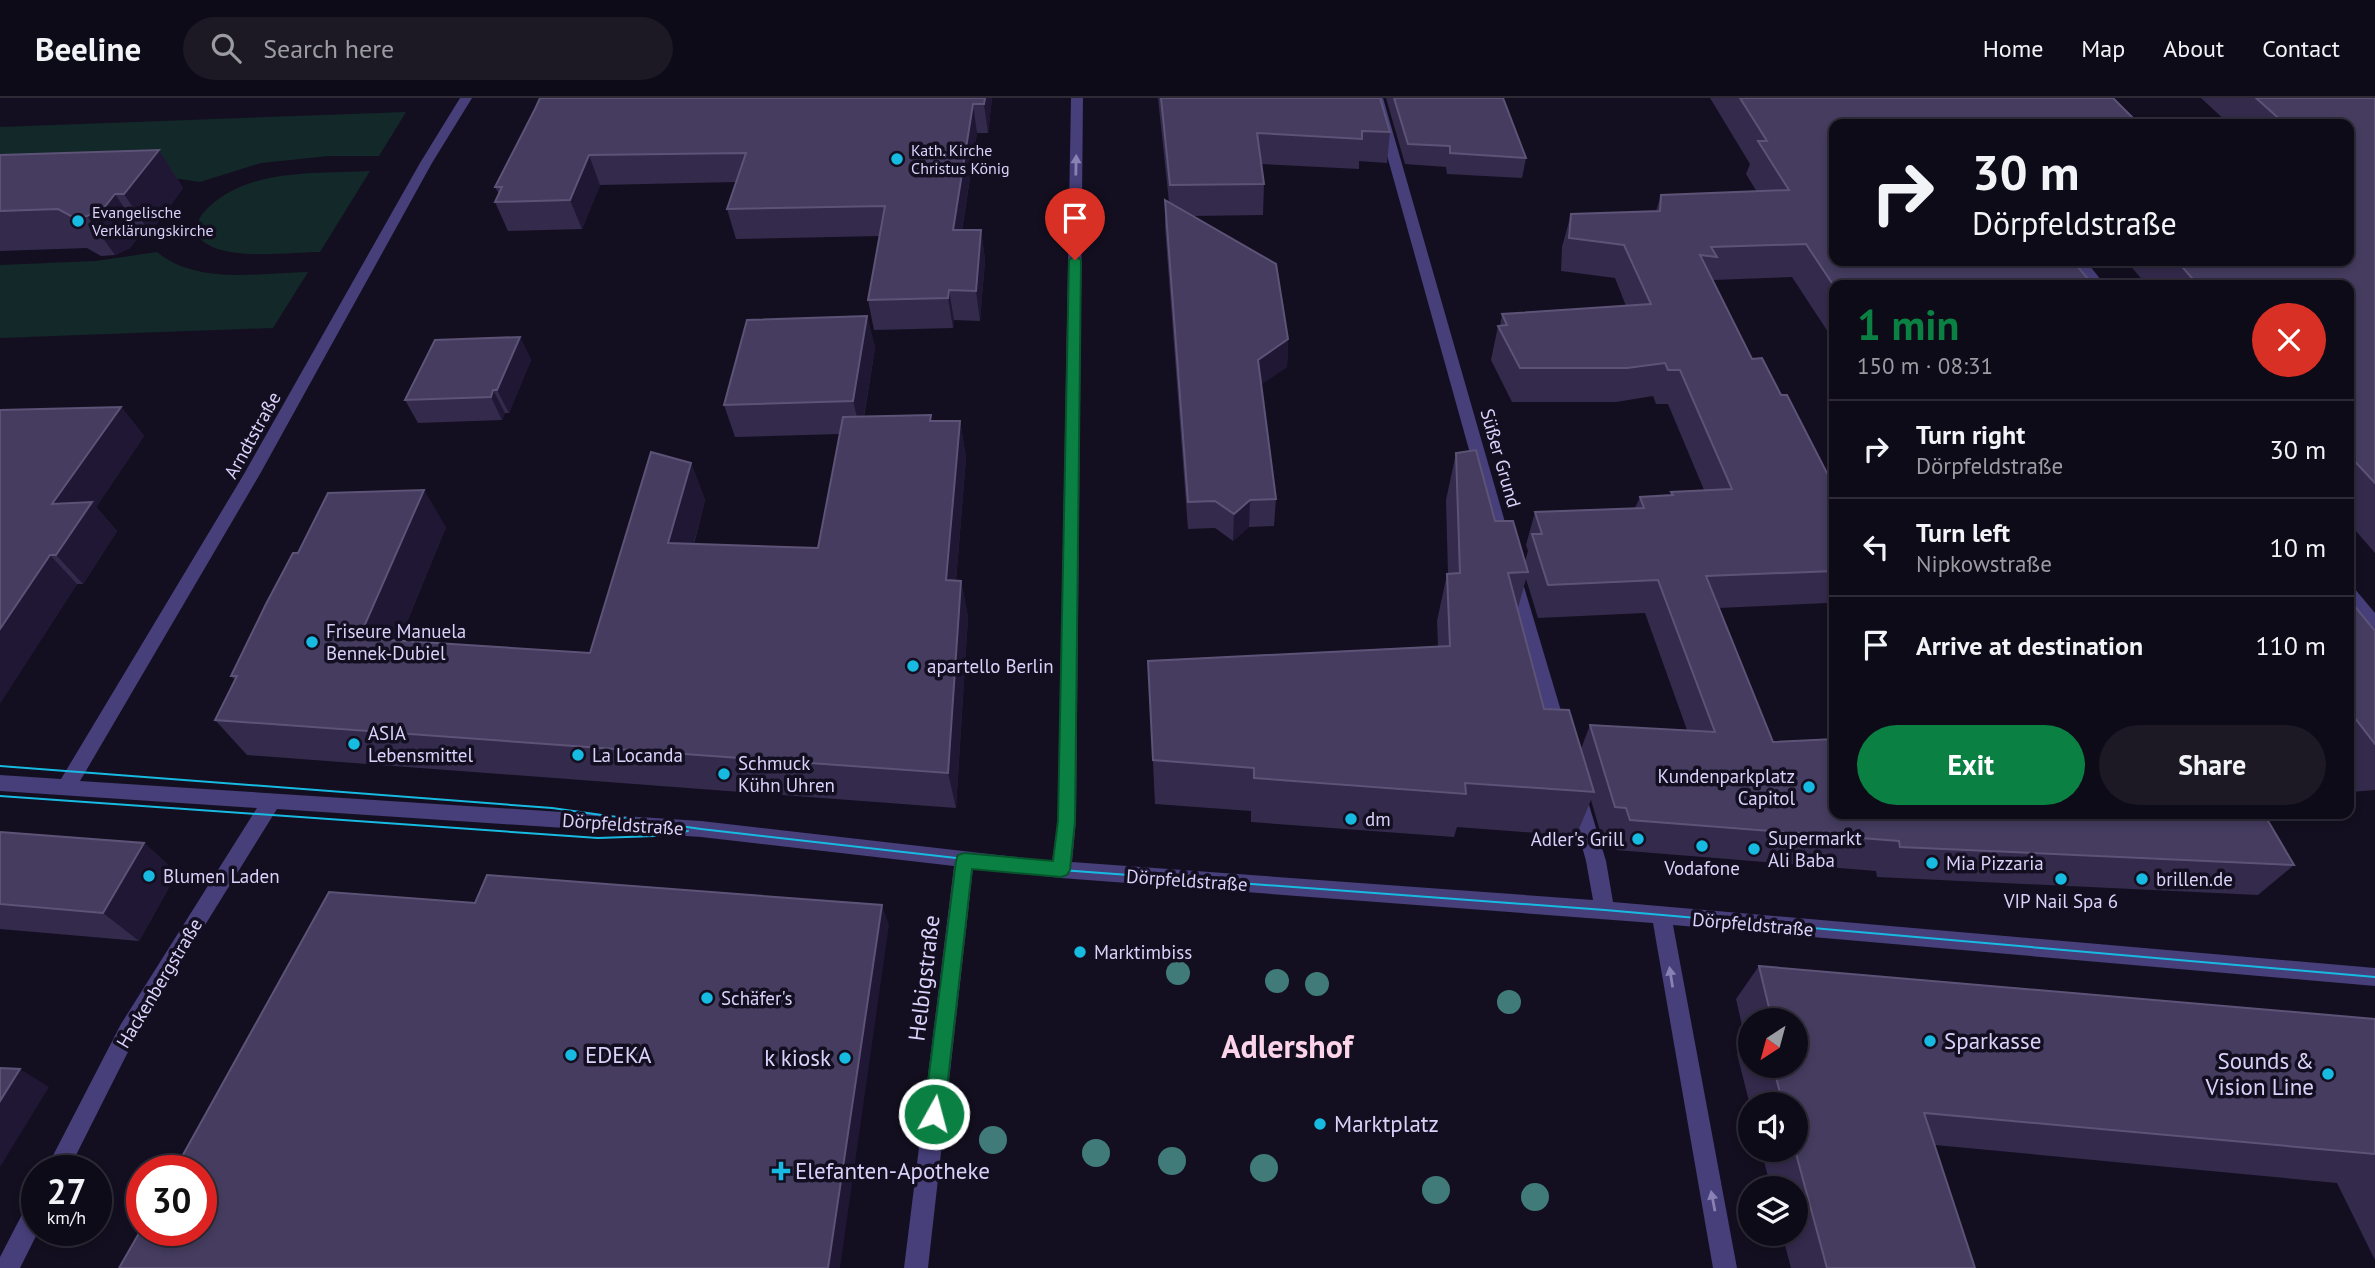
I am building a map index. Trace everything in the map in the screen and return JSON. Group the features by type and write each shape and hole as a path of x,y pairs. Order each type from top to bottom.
{"street":[{"name":"Arndtstraße","path":"66,787 252,474 426,163 466,98"},
{"path":"1061,870 1067,807 1077,98"},
{"name":"Süßer Grund","path":"1377,98 1562,743"},
{"path":"2083,266 2095,280"},
{"path":"2354,599 2375,625"},
{"path":"1573,782 1596,861 1605,910"},
{"name":"Dörpfeldstraße","path":"0,783 701,829 1061,870 1605,910 2375,978"},
{"name":"Hackenbergstraße","path":"64,1155 128,1031 272,800"},
{"name":"Helbigstraße","path":"916,1268 964,861"},
{"path":"1662,916 1726,1268"},
{"path":"7,1268 21,1240"}],"green space":[{"path":"406,112 379,156 329,156 261,163 200,182 166,177 0,191 0,127"},
{"path":"370,171 320,252 237,253 221,250 198,236 198,224 206,210 226,194 244,185 264,179 307,173"},
{"path":"157,252 173,262 209,273 249,275 308,272 273,328 0,338 0,265 96,261"}],"building":[{"path":"540,98 985,98 984,104 973,104 953,230 981,230 976,291 949,290 948,298 868,300 885,206 727,209 746,153 589,155 570,200 495,202 502,187 495,187"},
{"path":"1161,98 1380,98 1390,132 1362,131 1362,139 1257,133 1264,184 1170,185"},
{"path":"1394,98 1503,98 1526,158 1450,153 1450,146 1408,144"},
{"path":"1740,98 2113,98 2134,119 1829,119 1829,266 2077,266 2089,280 1830,280 1806,244 1711,247 1717,257 1700,255 1752,359 1762,358 1781,395 1787,395 1829,477 1829,571 1706,576 1773,742 1829,739 1829,819 2267,819 2294,865 1900,847 1899,841 1630,820 1626,808 1615,807 1590,725 1715,732 1658,580 1548,585 1532,534 1542,534 1535,512 1644,508 1640,497 1673,495 1671,492 1732,489 1680,370 1668,370 1665,363 1627,368 1520,368 1498,326 1507,325 1502,314 1651,304 1624,245 1569,238 1571,214 1660,211 1661,195 1789,190 1758,141 1767,141"},
{"path":"2256,98 2375,98 2375,483 2354,460 2354,280 2194,280 2181,266 2354,266 2354,119 2279,119"},
{"path":"159,150 124,194 115,194 103,209 87,216 73,217 58,209 0,211 0,155"},
{"path":"1165,200 1276,264 1288,339 1258,360 1276,499 1250,500 1234,514 1215,501 1188,502"},
{"path":"867,316 853,401 724,405 747,320"},
{"path":"520,337 497,390 493,390 491,397 405,400 435,340"},
{"path":"121,407 52,504 92,502 56,555 50,555 0,629 0,410"},
{"path":"931,415 930,421 960,421 946,580 961,581 948,773 215,720 237,676 231,676 266,604 293,553 298,553 328,493 424,490 359,638 590,653 651,452 691,463 668,543 818,548 843,417"},
{"path":"1476,450 1495,521 1513,521 1528,572 1508,573 1544,709 1569,710 1594,792 1465,783 1466,794 1254,778 1254,768 1153,760 1148,661 1450,646 1447,574 1460,573 1456,453"},
{"path":"2354,605 2375,631 2375,744 2354,717"},
{"path":"0,832 144,843 103,913 0,904"},
{"name":"EDEKA","path":"487,875 882,905 828,1268 119,1268 132,1246 217,1246 217,1155 183,1155 329,892 475,903"},
{"path":"1759,966 2375,1019 2375,1154 1924,1113 1975,1268 1827,1268 1808,1198 1808,1176 1802,1176 1798,1162 1808,1162 1808,1092 1780,1092 1776,1078 1808,1078 1808,1008 1769,1008"},
{"path":"0,1068 20,1069 0,1101"}],"tram line":[{"path":"0,766 552,808 701,829 1061,870 1605,910 2375,977"},
{"path":"0,796 598,838 655,836 688,831"}],"place":[{"name":"Kath. Kirche Christus König","path":"897,159"},
{"name":"Evangelische Verklärungskirche","path":"78,221"},
{"name":"Friseure Manuela Bennek-Dubiel","path":"312,642"},
{"name":"apartello Berlin","path":"913,666"},
{"name":"ASIA Lebensmittel","path":"354,744"},
{"name":"La Locanda","path":"578,755"},
{"name":"Schmuck Kühn Uhren","path":"724,774"},
{"name":"Kundenparkplatz Capitol","path":"1809,787"},
{"name":"dm","path":"1351,819"},
{"name":"Adler's Grill","path":"1638,839"},
{"name":"Vodafone","path":"1702,846"},
{"name":"Supermarkt Ali Baba","path":"1754,849"},
{"name":"Mia Pizzaria","path":"1932,863"},
{"name":"Blumen Laden","path":"149,876"},
{"name":"VIP Nail Spa 6","path":"2061,879"},
{"name":"brillen.de","path":"2142,879"},
{"name":"Marktimbiss","path":"1080,952"},
{"name":"Schäfer's","path":"707,998"},
{"name":"Sparkasse","path":"1930,1041"},
{"name":"EDEKA","path":"571,1055"},
{"name":"k kiosk","path":"845,1058"},
{"name":"Sounds & Vision Line","path":"2328,1074"},
{"name":"Marktplatz","path":"1320,1124"},
{"name":"Elefanten-Apotheke","path":"781,1171"}],"district":[{"name":"Adlershof","path":"1287,1047"}],"route":[{"path":"934,1114 964,861 1061,870 1067,821 1075,260"}]}
